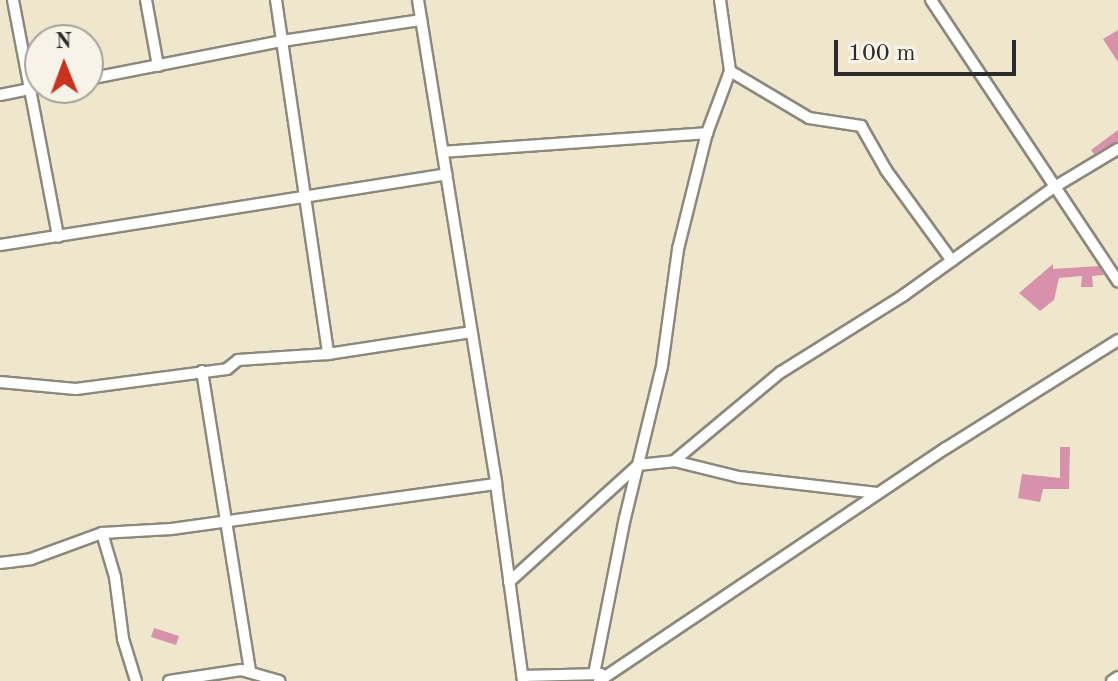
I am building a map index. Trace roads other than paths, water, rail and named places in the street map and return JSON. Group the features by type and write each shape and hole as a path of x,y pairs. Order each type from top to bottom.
{"street":[{"path":"13,0 24,44"},
{"path":"146,0 158,66"},
{"path":"276,0 328,354"},
{"path":"418,0 496,484 523,678 597,678 611,673 877,493 1118,340"},
{"path":"597,678 638,465 662,366 678,249 707,133 730,71 720,0"},
{"path":"931,0 999,98 1053,188 1118,281"},
{"path":"104,76 282,41 421,20"},
{"path":"730,71 809,118 861,126 886,170 952,261"},
{"path":"0,95 24,90"},
{"path":"37,104 58,237"},
{"path":"443,152 707,133"},
{"path":"674,461 781,372 952,261 1053,188 1118,149"},
{"path":"0,245 446,174"},
{"path":"0,382 76,389 227,369 238,360 328,354 471,332"},
{"path":"202,371 250,670"},
{"path":"509,582 638,465 674,461 739,477 877,493"},
{"path":"0,563 31,559 102,533 171,529 496,484"},
{"path":"102,533 115,577 123,639 136,681"},
{"path":"169,681 250,670 279,681"},
{"path":"1112,681 1118,677"}]}
